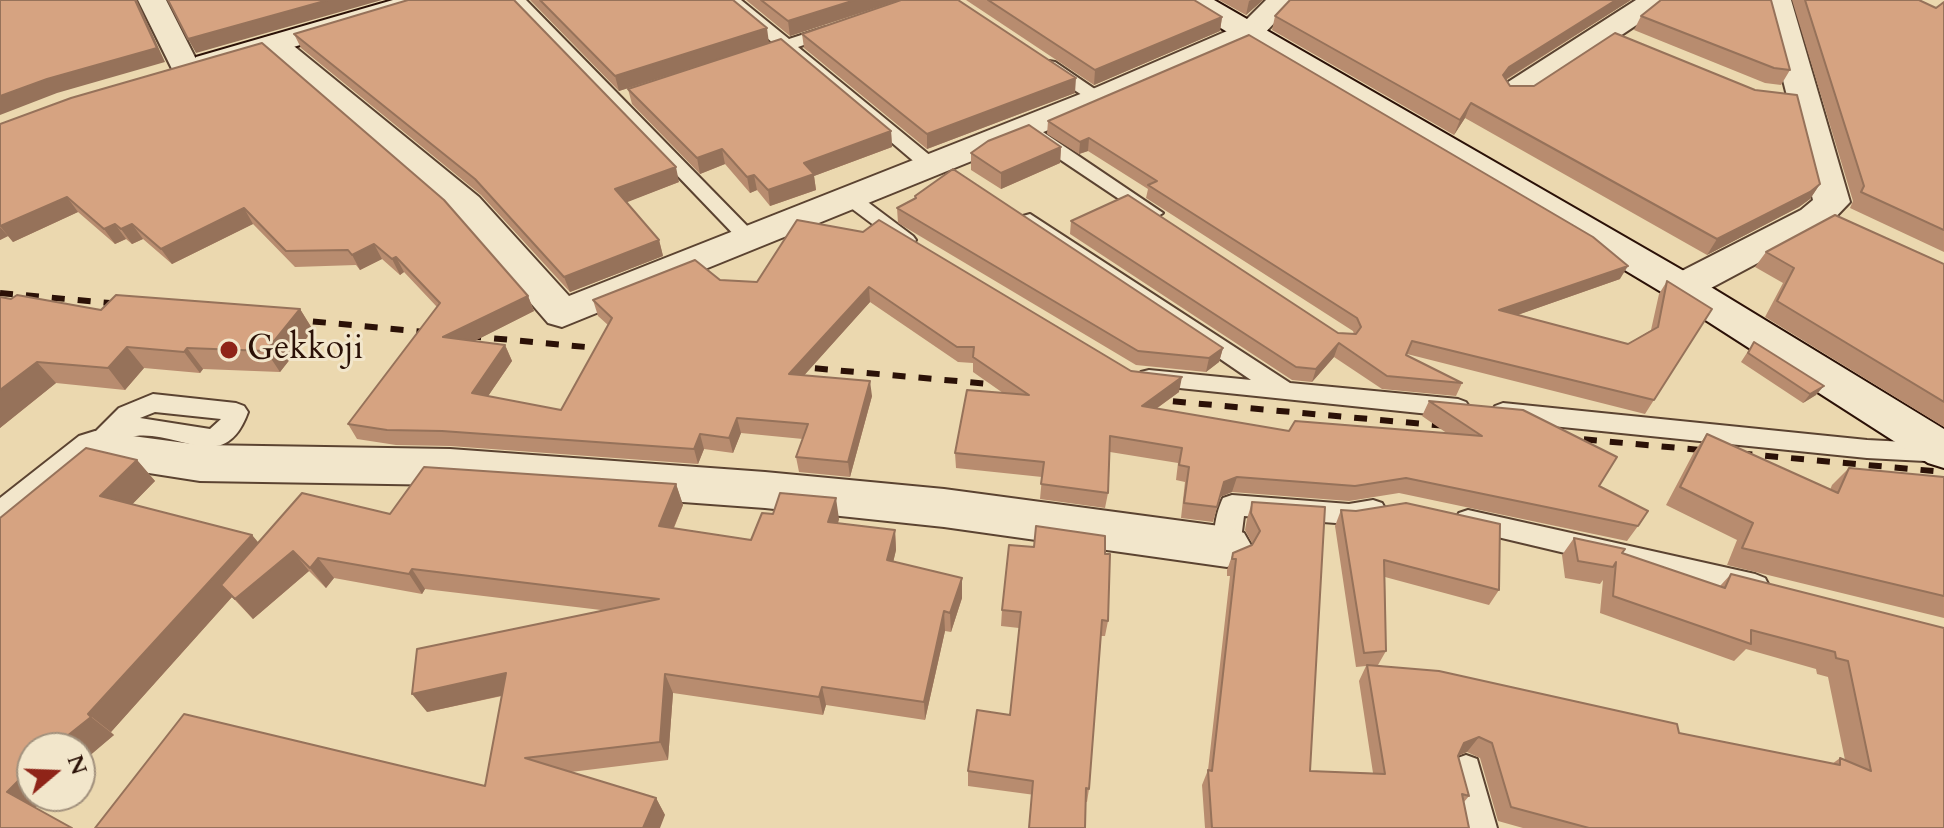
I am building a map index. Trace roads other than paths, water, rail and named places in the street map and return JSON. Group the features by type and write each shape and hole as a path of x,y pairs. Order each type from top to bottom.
{"street":[{"path":"152,0 186,69"},
{"path":"156,78 424,0"},
{"path":"1194,0 1682,287 1944,452"},
{"path":"274,44 466,205 562,314 850,198 946,169 1025,128 1251,31 1282,0"},
{"path":"1516,91 1620,38 1655,0"},
{"path":"1682,287 1821,212 1832,202 1788,98 1777,0"},
{"path":"1821,212 1860,231"},
{"path":"0,525 95,448 200,463 450,467 750,489 944,508 1227,547"}],"lane":[{"path":"517,0 622,98 749,239"},
{"path":"732,0 946,169"},
{"path":"746,58 850,25"},
{"path":"1037,57 1099,98"},
{"path":"1025,128 1167,222"},
{"path":"850,198 919,248"},
{"path":"1007,205 1284,390"},
{"path":"1130,376 1867,449 1944,452"},
{"path":"153,403 236,412 230,429 219,436 207,439 189,437 141,426 121,431 95,448 127,414 141,405 153,403"},
{"path":"1227,547 1232,505 1349,514 1399,506"},
{"path":"1444,515 1776,591"},
{"path":"1466,770 1481,828"}],"railway":[{"path":"0,293 132,305"},
{"path":"287,319 618,350"},
{"path":"789,366 1012,386"},
{"path":"1147,399 1458,427"},
{"path":"1558,437 1944,472"}],"place":[{"name":"Gekkoji","path":"229,350"}]}
